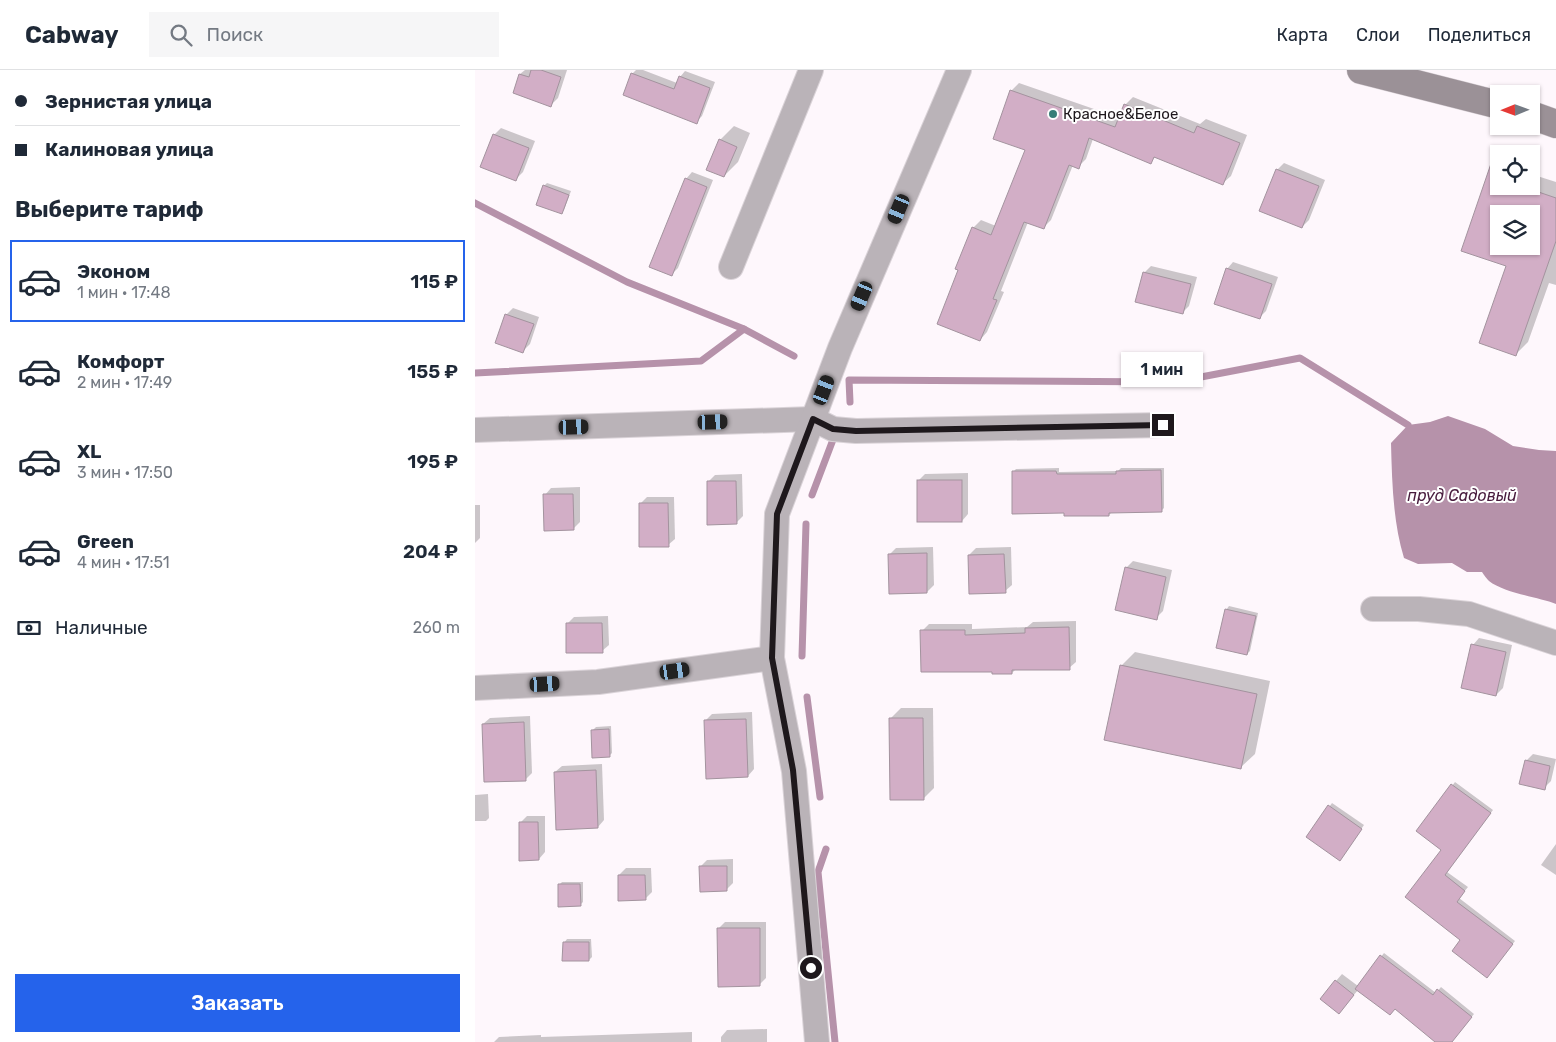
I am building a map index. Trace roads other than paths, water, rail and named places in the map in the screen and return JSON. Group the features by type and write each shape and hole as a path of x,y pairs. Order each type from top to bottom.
{"street":[{"path":"731,267 811,70"},
{"path":"817,1042 793,770 772,658 777,514 840,348 959,70"},
{"path":"1361,70 1490,103"},
{"path":"1540,119 1556,124"},
{"path":"475,430 813,419 833,429 856,431 1163,425"},
{"path":"1373,609 1419,609 1469,614 1556,643"},
{"path":"475,688 598,682 772,658"}],"water":[{"name":"пруд Садовый","path":"1448,416 1485,429 1513,446 1556,451 1556,604 1503,589 1489,581 1482,572 1467,572 1452,563 1418,564 1404,558 1395,516 1391,443 1408,425 1430,422"}],"waterway":[{"path":"475,203 627,282 744,329"},
{"path":"475,373 701,361 744,329 794,356"},
{"path":"850,402 849,380 1175,382 1300,358 1408,425"},
{"path":"812,495 834,437"},
{"path":"802,656 806,524"},
{"path":"807,697 820,797"},
{"path":"826,849 818,872 835,1042"}],"place":[{"name":"Красное&Белое","path":"1053,114"}]}
